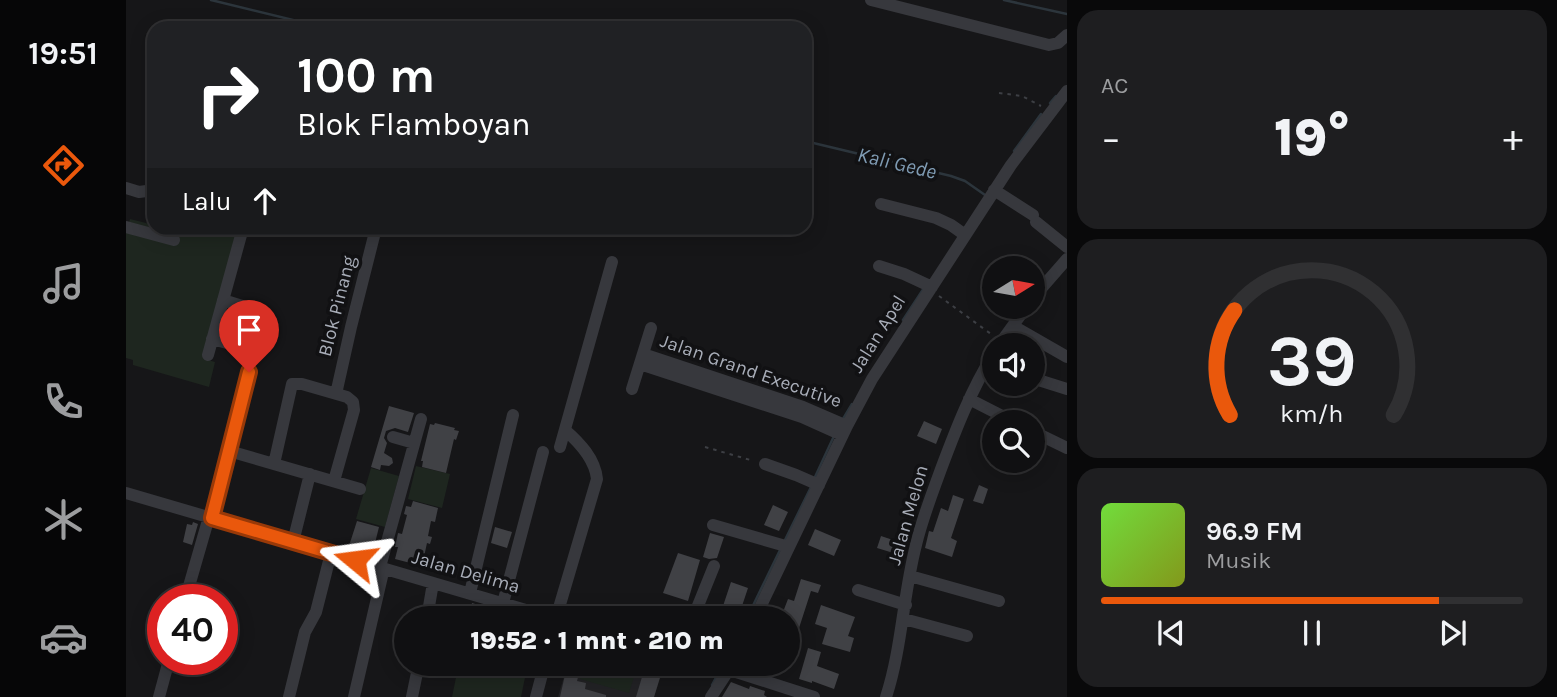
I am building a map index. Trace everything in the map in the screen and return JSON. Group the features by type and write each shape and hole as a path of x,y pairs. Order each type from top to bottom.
{"street":[{"path":"871,0 1049,45 1058,43 1067,35"},
{"name":"Jalan Apel","path":"761,606 789,547 814,483 872,379 1027,142 1058,108 1067,91"},
{"path":"126,188 139,192 147,191"},
{"path":"995,190 1034,218 1067,247"},
{"path":"881,204 936,218 965,235"},
{"path":"126,227 147,233"},
{"path":"156,235 174,240"},
{"path":"208,355 241,235"},
{"name":"Blok Pinang","path":"336,394 374,235"},
{"path":"1045,284 1067,259"},
{"path":"560,447 612,262"},
{"path":"879,265 914,278 931,288"},
{"path":"223,300 252,309"},
{"path":"1008,333 1018,319"},
{"path":"1013,326 1067,357"},
{"name":"Jalan Grand Executive","path":"632,389 651,328"},
{"path":"212,339 242,346"},
{"name":"Jalan Grand Executive","path":"641,359 803,407 844,431"},
{"path":"191,584 249,372"},
{"name":"Jalan Melon","path":"886,697 923,520 953,435 982,378"},
{"path":"1045,382 1067,390"},
{"path":"274,464 292,384 302,384 351,399 354,407 334,481"},
{"path":"969,399 991,410"},
{"path":"470,593 513,415"},
{"path":"354,697 382,568 421,419"},
{"path":"558,606 597,479 588,455 565,430"},
{"path":"393,437 414,443"},
{"path":"1045,437 1067,448"},
{"path":"229,451 360,489"},
{"path":"503,603 543,452"},
{"path":"765,464 814,483"},
{"path":"293,542 310,474"},
{"name":"Jalan Delima","path":"126,493 513,606"},
{"path":"713,525 789,547"},
{"path":"289,697 305,632 316,612 331,553"},
{"path":"697,606 714,566"},
{"path":"910,576 999,601"},
{"path":"429,606 433,583"},
{"path":"858,590 905,605"},
{"path":"904,619 967,636"},
{"path":"159,697 165,675"},
{"path":"412,697 416,676"},
{"path":"536,697 542,676"},
{"path":"711,697 718,676"},
{"path":"752,676 814,697"}],"path":[{"path":"999,93 1058,108"},
{"path":"931,288 987,333"},
{"path":"705,446 765,464"}],"shaded area":[{"path":"130,219 147,223 147,235 238,235 204,359 215,362 209,387 133,365 133,360 126,358 126,232"},
{"path":"416,466 450,474 442,508 408,499"},
{"path":"371,468 399,476 385,527 356,519"},
{"path":"456,676 525,676 521,697 452,697"},
{"path":"564,676 661,676 654,697 558,697"},
{"path":"581,676 634,676 629,693 580,679"}],"building":[{"path":"389,406 414,413 408,432 395,428 386,431 384,453 392,458 393,463 389,466 381,465 380,470 371,467"},
{"path":"924,421 942,429 936,444 917,436"},
{"path":"435,423 459,431 456,440 454,439 446,473 422,467 430,424"},
{"path":"979,485 988,489 983,504 973,501"},
{"path":"953,495 964,499 951,538 957,541 952,557 925,548 929,531 933,532 941,508 948,511"},
{"path":"413,501 438,508 435,522 431,521 428,536 432,537 430,544 427,543 422,566 395,559 398,533 402,534 407,515 404,514 406,506 411,507"},
{"path":"773,505 788,512 779,531 764,525"},
{"path":"357,521 379,527 374,556 348,549"},
{"path":"193,522 198,524 192,545 183,542 187,524 192,525"},
{"path":"495,527 512,532 507,548 491,543"},
{"path":"815,529 841,540 834,556 808,545"},
{"path":"710,533 724,537 717,558 709,559 703,557"},
{"path":"881,536 899,542 898,546 902,547 900,555 877,548"},
{"path":"678,553 700,560 688,601 663,593"},
{"path":"801,579 821,585 818,593 811,591 800,625 800,606 785,606 788,599 794,601"},
{"path":"731,582 748,588 742,606 723,606"},
{"path":"821,605 855,617 848,636 854,638 850,652 822,644 827,628 815,624"},
{"path":"808,648 821,652 817,666 839,674 834,689 799,679"},
{"path":"565,676 578,676 577,681 586,683 585,689 606,695 606,697 560,697"},
{"path":"642,676 660,676 654,697 636,697"},
{"path":"731,682 749,689 750,686 765,691 764,695 767,697 722,697"}],"waterway":[{"name":"Kali Gede","path":"211,0 297,21"},
{"name":"Kali Gede","path":"1004,0 1067,14"},
{"path":"1050,103 1056,96"},
{"path":"1014,151 1041,114"},
{"name":"Kali Gede","path":"812,143 951,176 965,181 985,195"},
{"path":"903,320 924,288"},
{"path":"843,419 852,404"},
{"path":"815,477 834,436"},
{"path":"785,540 811,487"},
{"path":"753,606 780,550"},
{"path":"712,685 717,676"}],"route":[{"path":"249,372 212,518 355,560"}]}
